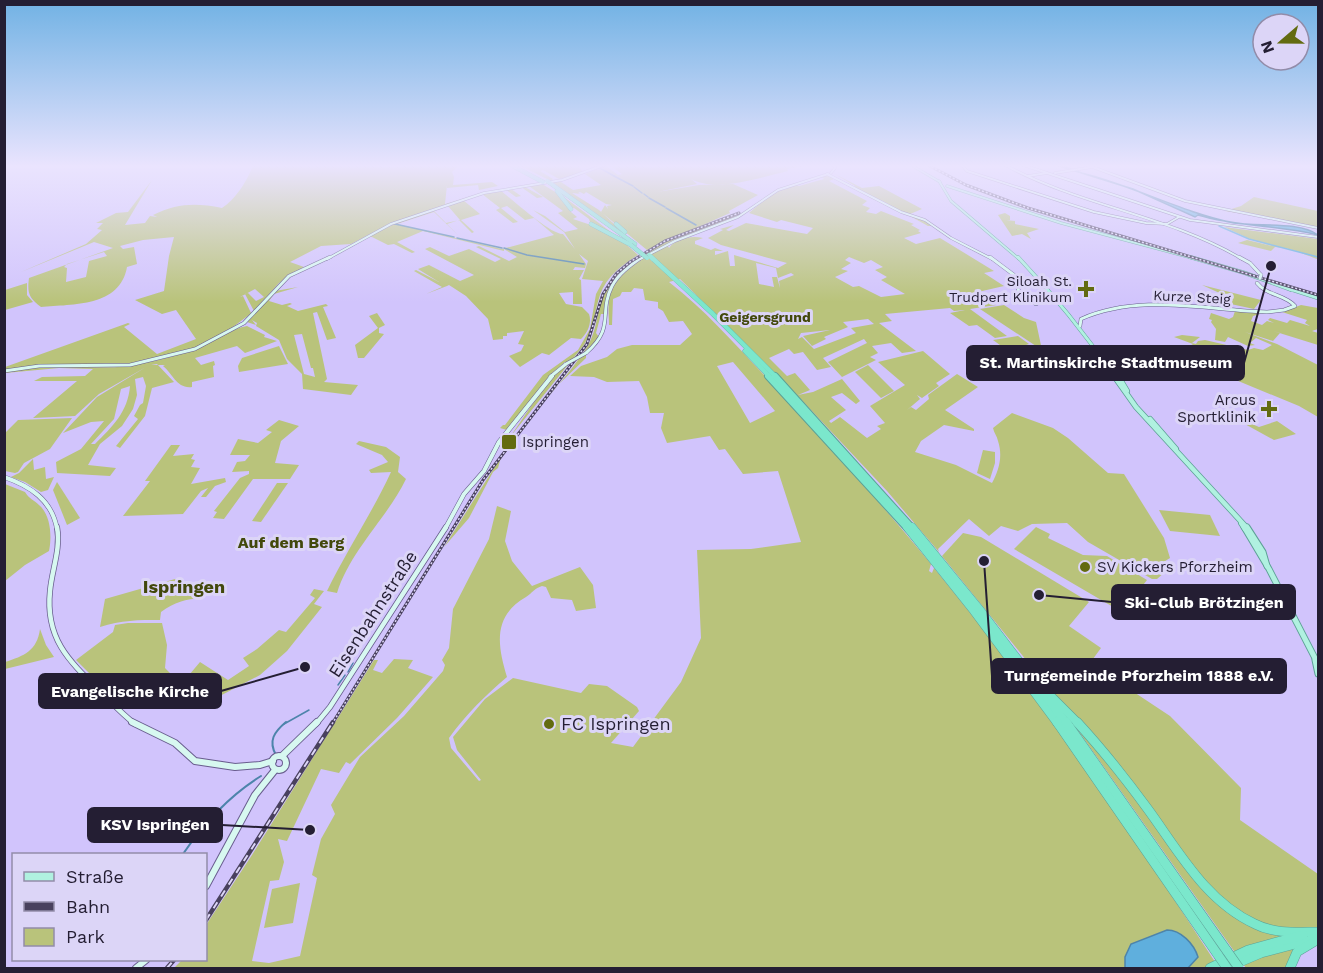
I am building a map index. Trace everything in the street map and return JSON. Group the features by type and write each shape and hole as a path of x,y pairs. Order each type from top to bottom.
{"highway":[{"path":"588,210 633,244 676,282 740,346 937,560 1039,685 1129,809 1223,953 1227,969 1261,953 1318,939"},
{"path":"591,224 633,244"},
{"path":"616,224 633,244"},
{"path":"937,560 1223,953 1239,969"},
{"path":"1039,685 1060,704 1114,766 1200,879 1222,903 1236,914 1264,928 1284,933 1318,932"},
{"path":"1210,969 1248,950 1318,932"},
{"path":"1290,969 1297,952 1318,939"}],"main road":[{"path":"4,371 54,365 122,366 152,361 195,349 225,335 245,322 289,276 406,218 430,210"},
{"name":"Eisenbahnstraße","path":"207,884 273,766 298,744 330,707 437,544 464,494 484,471 499,442 549,378 600,342 606,330 610,291 618,278 630,266 679,240 748,210"},
{"path":"899,210 926,220 954,239 990,256 1013,273 1017,291 1023,297 1034,303 1054,298"},
{"path":"962,210 1012,250 1071,318 1129,398 1241,523 1267,566 1317,662 1318,674"},
{"path":"1021,210 1097,234 1156,247 1292,290"},
{"path":"1093,210 1163,224 1170,224 1180,218"},
{"path":"1119,210 1155,223"},
{"path":"1159,210 1180,218 1218,225 1318,237"},
{"path":"1231,210 1318,228"},
{"path":"1163,224 1180,218"},
{"path":"1163,224 1256,264 1262,270 1259,278"},
{"path":"1170,224 1172,228"},
{"path":"1259,278 1318,298"},
{"name":"Kurze Steig","path":"1071,318 1083,319 1110,309 1160,303 1277,312 1293,308 1294,303 1262,289 1259,278"},
{"path":"1071,318 1112,366 1137,367"},
{"path":"1080,327 1083,319"},
{"path":"1098,350 1126,391 1177,452"},
{"path":"1120,368 1115,370 1126,391"},
{"path":"4,477 24,484 40,495 55,516 59,540 50,591 50,614 54,635 68,659 133,723 175,742 195,761 235,767 273,766"},
{"name":"Eisenbahnstraße","path":"273,766 285,765 284,757"}],"green space":[{"path":"134,210 125,225 145,223 150,216 157,217 153,215 164,210 429,210 391,223 351,244 321,246 290,262 304,267 299,270 307,268 279,283 254,311 245,294 240,297 243,296 251,313 253,312 221,336 196,348 156,360 122,365 50,365 5,371 5,367 128,323 130,324 124,327 157,354 196,339 176,310 162,314 135,300 164,291 174,237 143,240 120,246 123,249 134,247 137,264 127,267 123,280 115,290 93,301 41,307 30,295 29,278 66,265 64,267 67,268 66,282 86,277 89,261 107,256 104,252 80,260 113,248 94,242 21,272 86,244 102,230 97,229 103,223 96,223 116,213","holes":["255,289 264,297 256,301 247,293"]},
{"path":"452,210 476,210 480,214 461,220 474,232 472,233"},
{"path":"497,210 504,210 518,222 513,223"},
{"path":"513,210 525,210 550,229 563,234 575,249 564,232 534,210 545,216 565,232 578,229 558,213 570,210 577,217 573,219 591,225 589,219 577,210 582,210 638,255 610,277 600,295 592,326 584,345 510,437 551,377 570,362 565,362 550,375 507,430 500,428 505,425 543,375 578,350 590,329 596,294 603,281 582,279 588,261 579,254 586,264 585,268 575,267 573,270 584,270 579,279 581,280 582,304 573,304 573,292 559,293 566,304 582,307 589,314 590,324 587,330 581,339 571,338 549,355 542,353 520,367 509,356 521,351 524,345 518,344 524,331 507,333 503,339 493,340 488,319 466,296 449,285 426,294 442,287 414,271 439,282 418,269 429,265 460,281 474,275 425,249 430,247 449,256 469,249 495,262 501,259 476,247 479,246 509,261 517,257 504,249 504,251 423,231 397,242 415,252 412,253 370,236 400,221 434,211 446,223 457,221 447,224 459,236 434,212 397,224 502,249 554,235 534,218 525,220"},
{"path":"592,210 730,210 730,213 647,250 602,213 626,235"},
{"path":"752,210 868,210 866,212 876,214 881,211 914,224 911,225 920,230 918,231 921,233 904,238 916,244 940,238 994,271 984,273 1004,286 978,292 996,305 970,309 1007,336 995,338 977,325 969,326 950,313 965,310 954,311 950,308 885,314 892,321 879,323 916,351 902,353 891,343 872,346 878,353 870,357 876,360 842,377 828,362 867,343 864,339 823,358 831,367 817,370 803,352 794,354 789,349 769,358 787,376 795,373 810,390 798,395 813,392 842,379 860,401 856,404 842,393 831,397 846,410 829,421 831,423 840,417 867,438 881,429 877,426 885,423 870,406 905,385 878,362 923,351 950,374 936,383 939,386 922,398 917,395 920,399 907,410 911,407 916,410 929,399 928,395 957,374 978,387 945,410 974,431 944,425 921,441 915,452 956,465 992,483 1000,457 998,439 993,428 1012,413 1053,428 1108,473 1124,474 1164,538 1170,558 1162,563 1165,572 1157,579 1152,579 1088,542 1067,523 1032,524 1018,531 1001,526 989,536 969,519 938,549 939,552 887,491 795,393 680,279 669,282 694,303 786,398 931,564 929,571 932,573 934,568 1010,664 1082,764 1152,865 1219,968 1213,963 1205,968 174,968 181,961 207,961 207,923 374,660 378,660 373,670 382,673 394,659 413,660 408,668 433,677 397,718 350,764 346,762 339,773 321,769 287,841 278,839 284,862 279,880 270,881 252,961 269,963 300,956 317,878 312,875 321,839 335,814 331,805 360,757 404,716 443,671 445,665 442,660 449,648 453,609 489,539 497,506 511,511 505,541 512,561 532,586 580,567 593,585 596,608 576,611 572,600 551,598 546,587 542,586 535,589 508,613 500,632 501,653 507,677 476,705 449,738 451,748 479,781 481,780 457,750 453,737 485,699 513,678 581,693 589,684 607,686 637,707 639,711 611,743 633,747 681,682 701,638 697,550 751,549 801,542 778,471 743,474 725,449 719,450 710,436 667,443 661,428 664,413 650,413 647,397 639,381 607,382 594,377 570,376 581,366 607,357 617,349 632,345 680,345 692,334 683,321 669,322 663,311 658,308 658,302 645,300 643,289 634,288 631,292 622,292 620,296 613,299 612,325 609,325 610,296 615,284 627,270 651,254 668,246 669,248 679,240 693,237 703,238 695,241 695,244 711,250 715,248 723,251 715,251 715,255 728,251 730,266 735,266 734,255 778,268 787,263 721,245 708,238 723,230 720,229 734,225 726,230 729,231 746,223 807,234 813,228 781,220 777,222 749,213","holes":["849,257 864,263 871,260 883,267 875,270 887,277 881,280 905,294 881,297 859,286 853,287 835,277 848,271 841,269 851,263 845,260","756,263 776,268 778,278 791,273 794,275 779,281 780,288 777,277 772,277 774,287 759,284","868,319 874,324 851,328 856,333 814,349 802,337 798,339 801,333 830,330 803,336 812,346 826,339 824,337 848,327 843,322","733,362 775,411 750,423 717,366"]},
{"path":"900,210 919,210 910,214 925,219 933,226 928,226"},
{"path":"1315,210 1318,211 1318,227 1225,211"},
{"path":"1005,213 1010,216 1010,220 1006,220 1039,229 1027,233 1031,239 1022,234 1012,236 998,215"},
{"path":"741,214 670,243 636,262 622,273 608,293 604,314 601,314 596,333 599,337 586,354 586,358 559,384 591,340 603,294 617,274 648,251 707,225"},
{"path":"1224,227 1318,239 1318,257 1317,259 1286,248 1275,247 1271,251 1238,243 1247,240 1272,246"},
{"path":"285,280 275,291 298,287 274,294 269,301 282,305 290,303 292,304 287,306 298,311 326,304 328,306 323,307 336,338 327,340 317,312 313,313 327,379 324,382 358,385 351,395 303,389 302,374 287,359 279,340 256,326 257,323 252,320 256,325 247,322 280,284","holes":["302,334 311,368 313,368 315,377 304,374 294,335"]},
{"path":"27,283 27,295 33,302 5,310 5,290"},
{"path":"1202,285 1261,300 1254,309 1226,303 1226,296"},
{"path":"1004,305 1024,318 1036,322 1042,350 980,309"},
{"path":"1301,305 1318,308 1318,329 1312,331 1318,333 1318,345 1280,333 1273,341 1245,332 1277,344 1318,365 1318,417 1299,406 1231,378 1240,371 1232,369 1229,371 1206,361 1204,359 1208,359 1208,356 1199,350 1190,353 1183,350 1193,344 1174,337 1182,335 1200,337 1192,343 1196,344 1198,341 1205,340 1248,350 1254,348 1263,350 1272,345 1256,338 1250,343 1255,345 1248,346 1228,337 1225,342 1215,340 1216,329 1212,320 1209,319 1211,313 1229,319 1233,317 1235,311 1257,312 1260,314 1253,316 1251,321 1262,325 1267,321 1274,323 1268,320 1270,318 1287,323 1290,320 1310,326 1305,323 1307,320 1282,312"},
{"path":"377,313 385,325 379,328 379,333 384,334 364,358 358,358 355,345 378,328 369,316"},
{"path":"247,326 265,335 264,337 277,341 245,353 237,346 195,358 201,365 214,361 214,377 192,382 192,387 179,383 163,366 165,365 158,365 174,382 152,388 145,416 120,448 116,446 138,419 134,416 143,403 146,386 143,377 135,379 137,395 133,409 122,426 100,444 88,465 116,468 110,476 57,473 56,462 81,449 104,421 91,422 63,433 97,397 146,367 99,394 75,416 33,418 77,381 34,381 42,377 85,376 93,369 59,368 5,373 26,367 117,367 148,362 187,352","holes":["130,386 123,411 113,425 95,444 91,444 114,419 121,389"]},
{"path":"1018,336 1029,344 1020,347 1029,353 1018,358 993,340"},
{"path":"279,346 288,364 239,372 238,366 242,358"},
{"path":"868,365 894,391 881,398 855,372"},
{"path":"72,418 50,449 24,463 18,472 5,471 5,433 18,420"},
{"path":"279,420 299,426 281,441 275,463 299,465 290,479 253,479 224,519 213,518 217,512 214,511 240,478 249,474 249,471 232,472 237,462 245,461 250,455 230,455 238,439 258,443 272,432 266,430"},
{"path":"1277,421 1296,434 1274,440 1243,423 1247,422 1259,427"},
{"path":"359,441 386,447 400,457 398,472 406,479 351,563 337,593 327,591 391,472 371,473 369,470 388,462 382,455 356,444"},
{"path":"171,445 180,445 173,456 194,454 191,459 195,460 191,467 200,468 191,484 225,478 226,482 215,486 206,497 201,497 208,488 201,491 183,514 123,516 150,481 145,481"},
{"path":"983,450 995,452 995,463 990,479 977,473"},
{"path":"501,457 498,468 493,472 469,518 444,547"},
{"path":"33,459 34,470 45,467 46,479 54,477 48,490 41,492 11,477 19,473"},
{"path":"57,482 80,518 67,525 53,490"},
{"path":"277,483 288,483 261,522 252,521"},
{"path":"5,484 25,492 43,509 50,527 50,539 49,551 25,565 5,581"},
{"path":"1159,510 1210,515 1220,536 1170,531"},
{"name":"SV Kickers Pforzheim","path":"1036,527 1050,534 1048,538 1083,555 1107,556 1147,580 1123,611 1120,611 1014,549"},
{"path":"963,533 981,537 1089,602 1069,626 1101,648 1090,663 1170,716 1241,788 1240,820 1318,874 1318,927 1286,929 1274,927 1241,912 1215,894 942,556"},
{"path":"175,579 212,588 202,598 180,602 161,612 160,620 137,620 100,627 105,599"},
{"path":"314,589 324,591 314,604 322,607 287,651 260,675 218,697 198,704 156,695 143,695 158,678 157,676 131,704 118,700 122,695 117,699 113,697 76,660 113,632 115,625 162,623 167,645 165,668 176,679 184,681 200,662 228,680 249,666 243,658 279,630 286,632 315,598 310,595"},
{"path":"40,629 54,657 5,669 5,662 24,655 33,648"},
{"path":"1077,725 1211,894 1281,935 1259,956 1294,948 1286,968 1246,968 1075,726"},
{"path":"300,883 293,923 264,928 272,889"}],"water":[{"path":"1181,210 1191,210 1230,222 1198,215 1195,217"},
{"path":"1244,224 1289,226 1318,235 1288,229"},
{"path":"1167,930 1182,935 1193,947 1198,957 1188,968 1125,968 1125,957 1131,944"}],"waterway":[{"path":"670,210 696,225"},
{"path":"395,224 454,237"},
{"path":"1219,226 1249,239 1318,257"},
{"path":"457,238 502,248"},
{"path":"504,248 527,255 584,264"},
{"path":"348,672 353,663"},
{"path":"338,685 345,675"},
{"path":"284,724 309,710"},
{"path":"276,755 272,741 278,729 286,722"},
{"path":"184,853 218,811 238,792 261,776"}],"railway":[{"path":"1036,210 1318,295"},
{"path":"332,724 483,480 587,344 603,294 616,274 630,262 665,241 739,213"},
{"path":"207,918 333,722"},
{"path":"167,968 173,961"}],"place":[{"name":"St. Martinskirche Stadtmuseum","path":"1271,266"},
{"name":"Siloah St. Trudpert Klinikum","path":"1086,289"},
{"name":"Arcus Sportklinik","path":"1269,409"},
{"name":"Ispringen","path":"509,442"},
{"name":"Turngemeinde Pforzheim 1888 e.V.","path":"984,561"},
{"name":"SV Kickers Pforzheim","path":"1085,567"},
{"name":"Ski-Club Brötzingen","path":"1039,595"},
{"name":"Evangelische Kirche","path":"305,667"},
{"name":"FC Ispringen","path":"549,724"},
{"name":"KSV Ispringen","path":"310,830"}],"district":[{"name":"Geigersgrund","path":"765,317"},
{"name":"Auf dem Berg","path":"291,542"},
{"name":"Ispringen","path":"184,587"}]}
